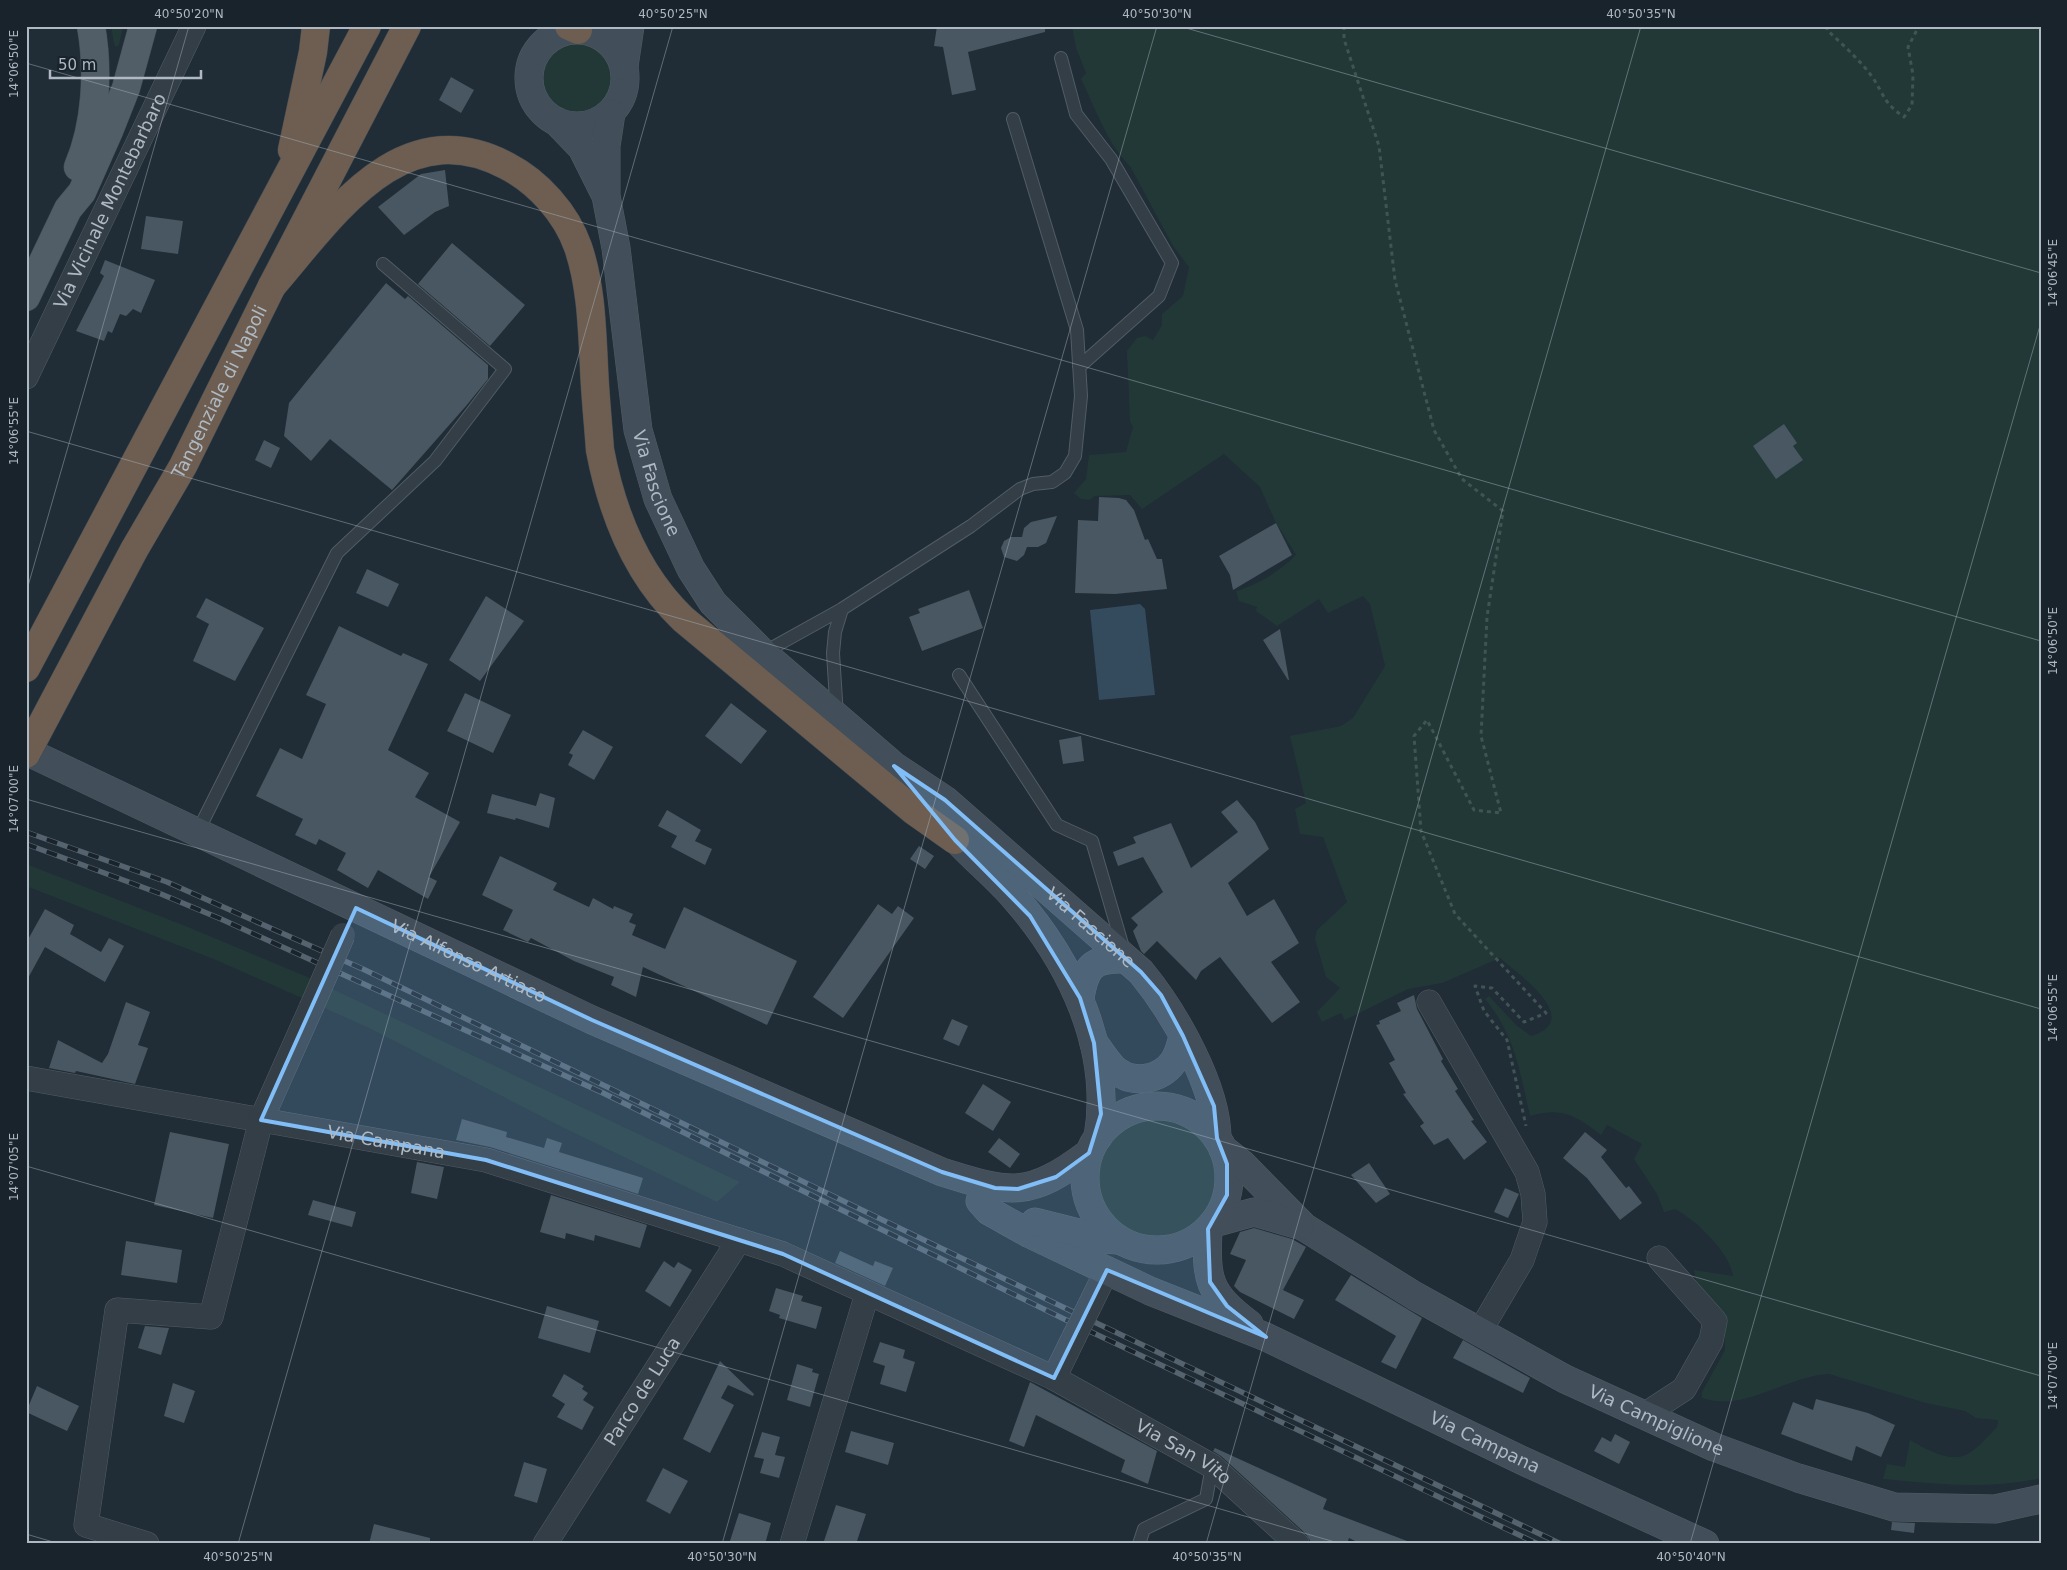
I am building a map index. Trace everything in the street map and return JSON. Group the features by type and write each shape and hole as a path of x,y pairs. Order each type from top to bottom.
{"highway":[{"path":"285,182 316,26"},
{"path":"26,668 367,26"},
{"name":"Tangenziale di Napoli","path":"26,752 134,550 183,466 272,286 406,26"},
{"path":"272,286 341,205 371,178 392,164 415,155 433,151 454,151 477,155 524,174 555,206 577,245 584,268 589,304 600,450 604,472 618,520 647,575 661,596 683,619 882,785 928,822 955,840"}],"main road":[{"path":"68,209 70,186 81,160 94,98 94,42 91,26"},
{"path":"26,297 68,209 82,192 110,131 126,88 143,26"},
{"path":"556,121 570,126 585,126 599,121 611,113 624,91 624,66 630,26"},
{"path":"606,196 582,148 556,121 544,113 535,102 530,89 530,74 533,60 540,48 550,38 563,32 583,29 602,36 612,44 624,66"},
{"name":"Via Fascione","path":"611,113 606,146 606,196 616,248 638,430 658,499 691,569 713,603 763,653 894,766 944,800 1142,972 1161,996 1183,1036 1214,1106 1220,1144"},
{"name":"Via Alfonso Artiaco","path":"26,752 592,1020 916,1162"},
{"name":"Via Fascione","path":"894,766 955,840 1013,896 1030,916 1060,962 1080,998 1094,1043 1101,1096 1102,1114 1093,1145"},
{"path":"1080,998 1084,977 1094,964 1103,960 1125,959"},
{"path":"1094,1043 1114,1068 1125,1076 1137,1080 1151,1078 1168,1067 1180,1050 1183,1036"},
{"path":"1158,1106 1175,1108 1191,1115 1206,1125 1220,1144 1229,1179 1227,1195 1211,1226 1194,1240 1178,1247 1160,1251 1143,1250 1122,1242 1053,1228 980,1201 916,1162 995,1188 1018,1189 1056,1177 1093,1145 1109,1124 1124,1114 1140,1108 1158,1106"},
{"name":"Via Campiglione","path":"1220,1144 1304,1227 1415,1296 1565,1379 1724,1450 1798,1478 1894,1507 1995,1509 2041,1499"},
{"path":"1093,1145 1085,1185 1088,1202 1095,1217 1106,1230 1122,1242 1178,1303"},
{"name":"Via Campana","path":"980,1201 989,1211 1005,1221 1107,1270 1178,1303 1266,1337 1519,1459 1705,1544"},
{"name":"Via Campiglione","path":"1211,1226 1254,1212 1304,1227"},
{"name":"Via Campana","path":"1211,1226 1207,1266 1216,1295 1266,1337"}],"street":[{"name":"Via Vicinale Montebarbaro","path":"26,377 194,26"},
{"path":"147,1544 86,1525 117,1310 211,1317 261,1120 356,908"},
{"path":"1429,1002 1527,1172 1533,1194 1535,1222 1522,1260 1480,1331"},
{"name":"Via Campana","path":"26,1078 486,1160 783,1254 867,1294"},
{"name":"Parco de Luca","path":"545,1544 739,1240"},
{"path":"1644,1415 1684,1389 1711,1341 1715,1321 1659,1258"},
{"path":"1054,1378 1107,1270"},
{"path":"792,1544 867,1294"},
{"name":"Via San Vito","path":"867,1294 1054,1378 1212,1466 1297,1544"}],"lane":[{"path":"1061,58 1076,114 1111,159 1172,263 1159,296 1079,367"},
{"path":"763,653 842,609 972,526 1020,489 1034,484 1052,482 1065,473 1076,456 1081,396 1077,330 1013,119"},
{"path":"197,833 337,553 435,460 505,369 383,264"},
{"path":"837,718 833,653 835,632 842,609"},
{"path":"959,675 1057,825 1092,841 1125,959"},
{"path":"1139,1544 1144,1529 1206,1499 1212,1466"}],"path":[{"path":"1344,26 1344,39 1379,146 1395,280 1434,430 1462,479 1503,511 1487,617 1481,736 1501,813 1474,810 1427,720 1414,736 1421,831 1455,914 1546,1013 1524,1022 1492,988 1475,986 1484,1011 1507,1040 1526,1117 1526,1136"},
{"path":"1826,26 1827,30 1856,58 1872,78 1887,105 1904,117 1912,105 1913,75 1908,47 1919,26"}],"highlighted area":[{"path":"894,766 945,800 1141,972 1161,995 1183,1036 1214,1106 1217,1138 1227,1164 1227,1195 1208,1229 1210,1282 1227,1306 1266,1337 1107,1270 1054,1378 783,1254 486,1160 261,1120 356,908 592,1020 942,1172 995,1188 1018,1189 1056,1177 1089,1153 1101,1114 1094,1043 1080,998 1030,916 955,840"}],"green space":[{"path":"111,26 123,26 119,45 116,47 114,44"},
{"path":"1072,26 2041,26 2041,1478 2021,1482 1982,1485 1883,1479 1887,1464 1905,1467 1910,1440 1942,1455 1950,1457 1963,1456 1972,1451 1997,1427 1998,1420 1976,1418 1965,1411 1926,1403 1829,1374 1813,1376 1750,1398 1718,1401 1702,1398 1702,1392 1725,1350 1725,1339 1721,1317 1698,1290 1694,1270 1733,1276 1731,1267 1719,1248 1702,1229 1675,1209 1664,1212 1657,1194 1634,1159 1642,1144 1607,1125 1601,1135 1576,1118 1560,1113 1541,1113 1530,1116 1510,1040 1485,999 1489,996 1516,1025 1531,1036 1546,1029 1551,1019 1550,1009 1532,985 1500,958 1442,983 1408,989 1345,1020 1341,1013 1322,1022 1317,1012 1340,988 1326,977 1315,939 1317,930 1347,902 1323,837 1300,834 1295,809 1306,803 1290,736 1341,726 1353,718 1385,666 1370,604 1363,596 1328,613 1319,599 1277,626 1256,611 1257,607 1239,601 1236,591 1268,577 1296,555 1275,521 1260,487 1224,454 1142,509 1130,495 1095,496 1089,500 1081,499 1074,493 1086,479 1089,455 1126,452 1133,427 1130,421 1127,351 1137,338 1145,336 1153,340 1162,325 1162,314 1183,296 1189,267 1173,246 1130,166 1115,147 1102,125 1081,79 1086,73 1076,48"},
{"path":"579,40 593,43 605,51 613,63 616,77 613,91 605,103 593,111 579,114 565,111 553,103 545,91 542,77 545,63 553,51 565,43"},
{"path":"26,864 188,927 305,976 740,1182 717,1202 558,1125 367,1027 216,960 26,886"},
{"path":"1157,1116 1180,1121 1200,1134 1213,1154 1218,1177 1213,1200 1200,1220 1180,1233 1157,1238 1134,1233 1114,1220 1101,1200 1096,1177 1101,1154 1114,1134 1134,1121"}],"water":[{"path":"1140,604 1145,609 1155,695 1099,700 1090,610"}],"building":[{"path":"937,26 1045,26 1045,32 968,52 976,90 952,95 943,47 934,46"},
{"path":"451,77 474,90 461,113 439,100"},
{"path":"445,170 449,206 435,212 404,235 378,207 421,174"},
{"path":"146,216 183,221 178,254 141,249"},
{"path":"452,243 525,305 490,346 418,284"},
{"path":"105,260 155,280 141,313 133,309 126,316 120,314 112,333 108,331 104,341 76,331 104,276 100,273"},
{"path":"386,283 405,299 408,296 488,365 488,379 392,490 330,439 311,461 284,436 289,403"},
{"path":"1784,424 1797,443 1793,446 1803,460 1776,479 1753,446"},
{"path":"264,440 280,448 271,468 255,460"},
{"path":"1099,497 1126,500 1134,510 1145,540 1148,539 1157,559 1162,559 1167,589 1115,594 1075,593 1078,520 1098,521"},
{"path":"1057,516 1046,543 1038,547 1027,547 1024,555 1017,561 1004,557 1001,548 1004,541 1011,537 1022,537 1024,528 1031,522"},
{"path":"1276,523 1292,555 1233,590 1230,575 1219,556"},
{"path":"367,569 399,584 388,607 356,593"},
{"path":"969,590 983,628 922,651 909,617 920,613 918,609"},
{"path":"486,596 524,621 480,681 449,660"},
{"path":"206,598 264,628 235,681 193,661 209,624 196,617"},
{"path":"339,626 401,656 403,653 428,664 388,750 429,773 415,797 460,822 429,877 437,881 428,899 378,870 368,888 337,870 346,853 319,839 316,845 295,835 303,819 256,796 280,748 302,759 326,704 306,695"},
{"path":"1280,629 1289,680 1263,640"},
{"path":"465,693 511,715 493,753 447,731"},
{"path":"731,703 767,731 741,764 705,736"},
{"path":"583,730 613,747 594,780 568,765 573,755 569,753"},
{"path":"1081,736 1084,761 1063,764 1059,740"},
{"path":"540,793 555,798 549,828 516,818 515,820 487,813 492,794 536,806"},
{"path":"1237,800 1255,822 1269,849 1228,883 1247,916 1274,899 1299,943 1271,962 1300,1002 1272,1023 1220,957 1201,971 1196,980 1157,941 1144,954 1141,951 1133,931 1138,925 1131,918 1163,892 1143,857 1118,866 1113,852 1136,843 1133,837 1171,823 1191,868 1238,832 1221,812"},
{"path":"667,810 701,830 695,841 712,849 705,865 671,847 677,836 658,826"},
{"path":"919,846 934,856 925,869 910,859"},
{"path":"500,856 557,883 553,890 589,907 593,898 613,909 614,906 633,914 629,922 636,925 632,935 665,949 684,907 797,961 767,1025 643,967 636,997 611,985 614,977 574,961 531,938 528,942 503,930 513,910 482,895"},
{"path":"878,904 892,914 898,906 914,918 843,1018 813,997"},
{"path":"45,909 74,925 70,934 101,952 109,938 124,946 105,982 45,947 26,982 26,943"},
{"path":"1414,995 1417,1009 1443,1059 1441,1061 1458,1089 1455,1091 1474,1120 1471,1121 1487,1142 1464,1160 1448,1138 1434,1145 1420,1126 1424,1123 1403,1094 1406,1093 1389,1063 1395,1060 1376,1025 1380,1024 1379,1021 1401,1011 1397,1003"},
{"path":"126,1002 150,1012 138,1045 148,1048 135,1084 76,1071 75,1073 49,1068 58,1040 102,1063 108,1054"},
{"path":"952,1019 968,1026 959,1046 943,1039"},
{"path":"983,1084 1011,1102 993,1131 965,1113"},
{"path":"462,1119 507,1132 506,1137 544,1148 547,1138 562,1143 559,1152 643,1178 638,1194 490,1147 456,1140"},
{"path":"170,1132 229,1144 213,1218 154,1205"},
{"path":"1585,1132 1607,1150 1601,1157 1626,1188 1629,1186 1642,1203 1620,1220 1587,1178 1563,1158"},
{"path":"999,1138 1020,1154 1010,1168 988,1152"},
{"path":"417,1162 444,1167 437,1199 411,1193"},
{"path":"1369,1163 1390,1194 1376,1203 1351,1175"},
{"path":"1505,1188 1519,1194 1508,1218 1494,1212"},
{"path":"551,1195 647,1225 640,1248 595,1235 594,1241 566,1233 565,1239 540,1232"},
{"path":"313,1200 356,1212 352,1227 308,1215"},
{"path":"1254,1228 1292,1239 1306,1247 1283,1290 1304,1300 1294,1319 1240,1292 1234,1286 1246,1260 1230,1254 1240,1232"},
{"path":"126,1241 182,1250 177,1283 121,1275"},
{"path":"840,1251 873,1266 875,1261 893,1268 885,1286 835,1263"},
{"path":"664,1261 674,1268 678,1262 692,1270 670,1307 645,1291"},
{"path":"1351,1275 1422,1318 1396,1369 1381,1362 1396,1336 1335,1300"},
{"path":"776,1288 803,1296 801,1301 822,1307 816,1329 779,1318 780,1315 769,1311"},
{"path":"547,1306 599,1321 590,1353 538,1338"},
{"path":"145,1326 169,1328 161,1355 138,1348"},
{"path":"1463,1340 1530,1378 1523,1393 1453,1358"},
{"path":"880,1342 905,1350 903,1358 915,1362 906,1392 880,1384 885,1366 873,1362"},
{"path":"720,1361 754,1394 753,1396 728,1385 721,1398 734,1405 710,1453 683,1439"},
{"path":"797,1364 813,1369 812,1372 819,1374 810,1407 787,1400"},
{"path":"564,1374 584,1386 582,1389 588,1393 583,1400 594,1407 582,1430 557,1417 565,1404 552,1396"},
{"path":"1030,1382 1157,1451 1148,1484 1121,1472 1125,1460 1036,1415 1024,1447 1009,1441"},
{"path":"173,1383 195,1391 184,1423 164,1416"},
{"path":"37,1386 79,1406 67,1431 26,1412"},
{"path":"1816,1399 1868,1413 1895,1425 1881,1457 1856,1446 1852,1461 1781,1434 1793,1402 1813,1410"},
{"path":"851,1431 894,1443 888,1465 845,1452"},
{"path":"762,1432 780,1437 775,1455 785,1457 779,1478 760,1473 764,1459 754,1457"},
{"path":"1615,1434 1630,1442 1619,1464 1594,1451 1602,1437 1611,1442"},
{"path":"1215,1448 1327,1499 1323,1509 1415,1544 1361,1544 1349,1538 1347,1544 1312,1544 1306,1534 1221,1456 1213,1451"},
{"path":"524,1462 547,1469 537,1503 514,1496"},
{"path":"663,1468 688,1481 670,1514 646,1501"},
{"path":"836,1505 866,1514 856,1544 823,1544"},
{"path":"739,1513 771,1523 765,1544 729,1544"},
{"path":"1892,1522 1915,1523 1914,1533 1891,1530"},
{"path":"374,1524 430,1538 430,1544 369,1544"}],"railway":[{"path":"26,832 167,882 365,970 1069,1310 1561,1544"},
{"path":"26,844 161,894 221,919 601,1092 1064,1319 1538,1544"}]}
